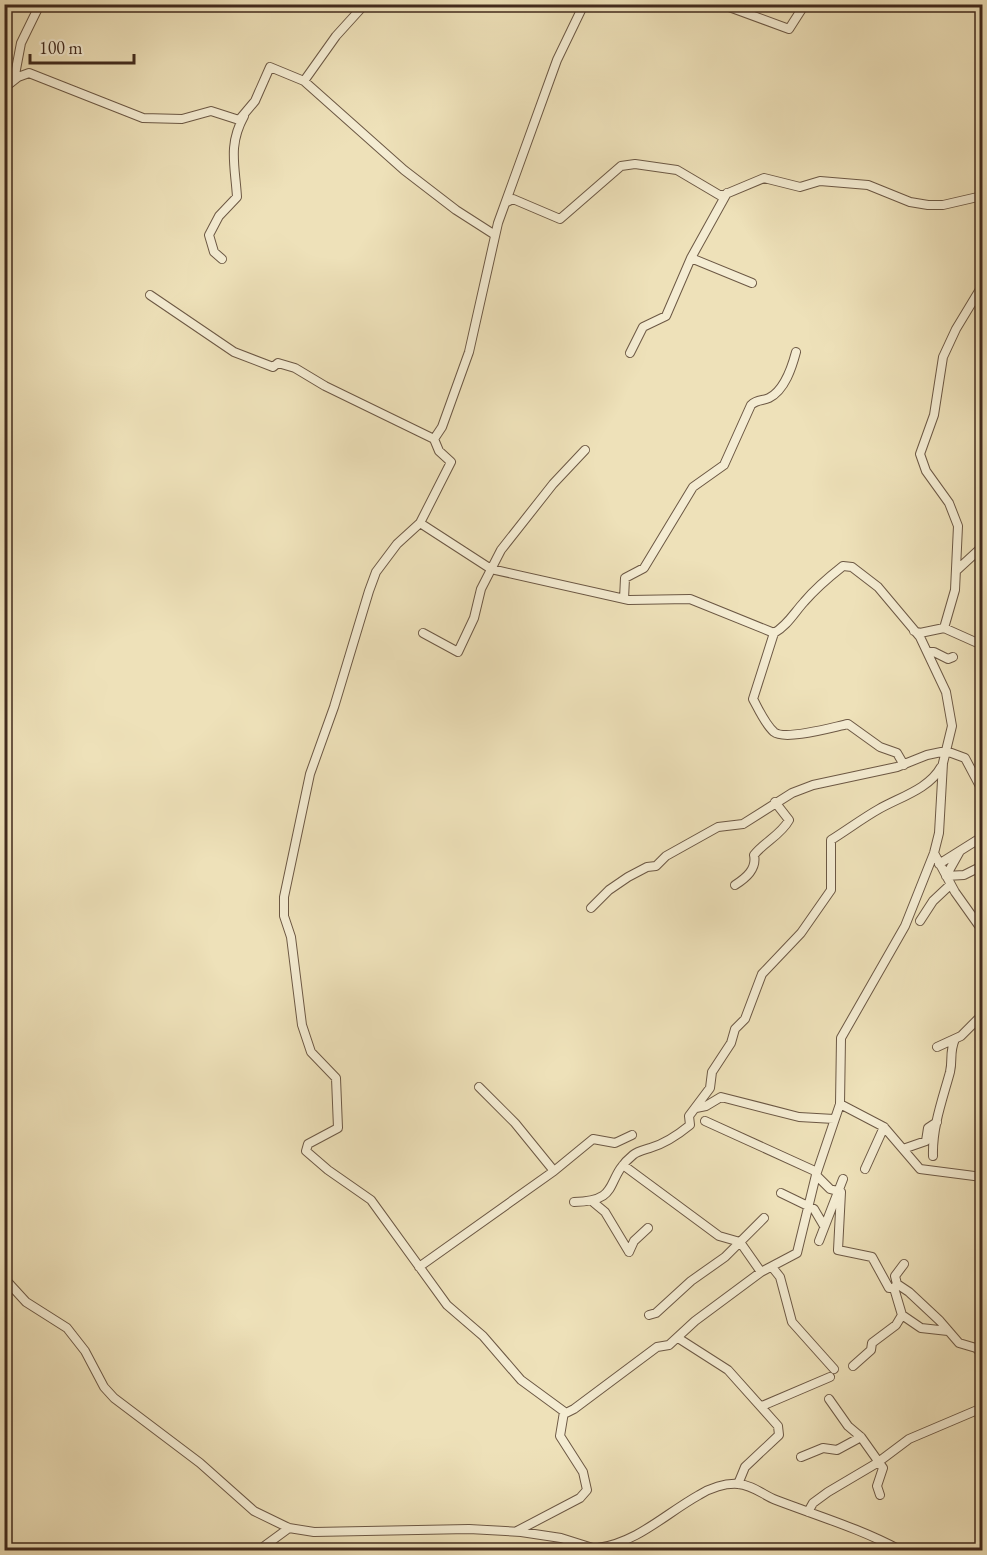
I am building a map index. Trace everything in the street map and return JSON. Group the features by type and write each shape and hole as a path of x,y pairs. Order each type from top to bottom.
{"street":[{"path":"14,80 21,43 40,4"},
{"path":"304,81 336,36 365,4"},
{"path":"434,439 442,427 469,351 495,235 557,60 584,4"},
{"path":"721,4 789,29 805,4"},
{"path":"222,259 214,252 209,235 219,216 237,197 232,148 236,130 255,101 270,67 304,81 404,170 456,210 495,235"},
{"path":"4,88 23,75 36,74 146,118 187,119 211,111 237,120 245,115"},
{"path":"507,202 513,199 560,219 626,164 677,170 716,196 764,178 800,187 820,181 868,185 910,202 928,205 943,205 982,196"},
{"path":"630,353 643,327 666,316 691,258 728,191"},
{"path":"691,258 752,283"},
{"path":"944,628 954,600 957,570 956,519 920,457 934,415 943,357 956,329 982,286"},
{"path":"150,295 234,352 255,358 267,366 273,367 278,363 295,368 434,439 439,451 450,462 420,524 397,544 376,572 340,688 310,774 283,906 291,937 300,1017 306,1040 311,1052 335,1076 338,1085 338,1128 308,1144 306,1151 327,1170 371,1200 447,1305 483,1336 521,1380 564,1412 574,1410 657,1347 669,1345 761,1272 797,1253 817,1173 840,1104 840,1038 905,926 934,853 939,833 944,763 952,726 951,709 928,652 914,632 878,587 852,567 846,566 832,575 804,602 785,627 774,633 753,699 774,732 781,736 814,733 848,724 880,747 897,753 904,765"},
{"path":"624,599 626,578 644,568 693,487 724,465 751,405 756,401 767,399 781,388 796,352"},
{"path":"423,633 458,652 474,618 482,589 491,569 512,535 585,450"},
{"path":"420,524 491,569 643,602 690,599 774,633"},
{"path":"957,570 982,547"},
{"path":"914,632 944,628 982,645"},
{"path":"928,652 934,652 948,659 953,657"},
{"path":"591,908 609,890 628,877 647,867 656,866 666,856 718,827 743,824 775,802 813,785 904,765 946,751 965,758 982,786"},
{"path":"574,1202 593,1202 609,1192 615,1174 638,1152 652,1148 690,1125 689,1116 710,1088 712,1072 731,1043 735,1029 745,1019 762,974 801,933 831,890 831,840 877,810 921,787 936,776 944,763"},
{"path":"735,885 753,868 754,855 789,820 775,802"},
{"path":"939,864 982,837"},
{"path":"946,876 960,851"},
{"path":"934,853 950,885 982,930"},
{"path":"946,876 964,875 982,866"},
{"path":"920,921 933,901 950,885"},
{"path":"937,1047 956,1039 981,1016"},
{"path":"933,1156 937,1122 950,1072 950,1053 956,1039"},
{"path":"479,1087 515,1123 554,1171"},
{"path":"696,1108 706,1106 721,1097 799,1117 834,1119"},
{"path":"840,1104 884,1127 920,1168 982,1177"},
{"path":"705,1121 817,1173 830,1189 841,1192 838,1250 872,1257 889,1288 896,1286 909,1292 959,1343 975,1348 982,1354"},
{"path":"903,1149 926,1141 928,1128 937,1122"},
{"path":"864,1169 884,1127"},
{"path":"419,1267 554,1171 592,1139 615,1143 632,1135"},
{"path":"623,1165 719,1236 740,1242 761,1272"},
{"path":"819,1241 843,1179"},
{"path":"781,1193 814,1209 824,1226"},
{"path":"593,1202 605,1212 629,1252 634,1240 648,1228"},
{"path":"649,1315 664,1307 686,1285 725,1257 764,1218"},
{"path":"853,1366 871,1350 873,1343 896,1325 902,1315 895,1276 904,1264"},
{"path":"772,1267 780,1277 792,1322 834,1369"},
{"path":"4,1278 29,1304 68,1328 114,1398 200,1463 254,1511 288,1528 314,1532 469,1529 517,1531 561,1538 598,1549 614,1547 645,1531 708,1490 738,1484 758,1489 772,1499 868,1533 900,1551"},
{"path":"902,1315 921,1328 948,1331"},
{"path":"678,1338 729,1370 778,1426 779,1435 745,1467 738,1484"},
{"path":"762,1406 830,1377"},
{"path":"829,1399 883,1468 877,1486 880,1495"},
{"path":"808,1512 813,1503 828,1492 879,1461 909,1439 982,1408"},
{"path":"517,1531 557,1507 580,1498 587,1490 583,1472 560,1436 564,1412"},
{"path":"801,1456 823,1449 837,1450 861,1437"},
{"path":"259,1551 288,1528"}]}
